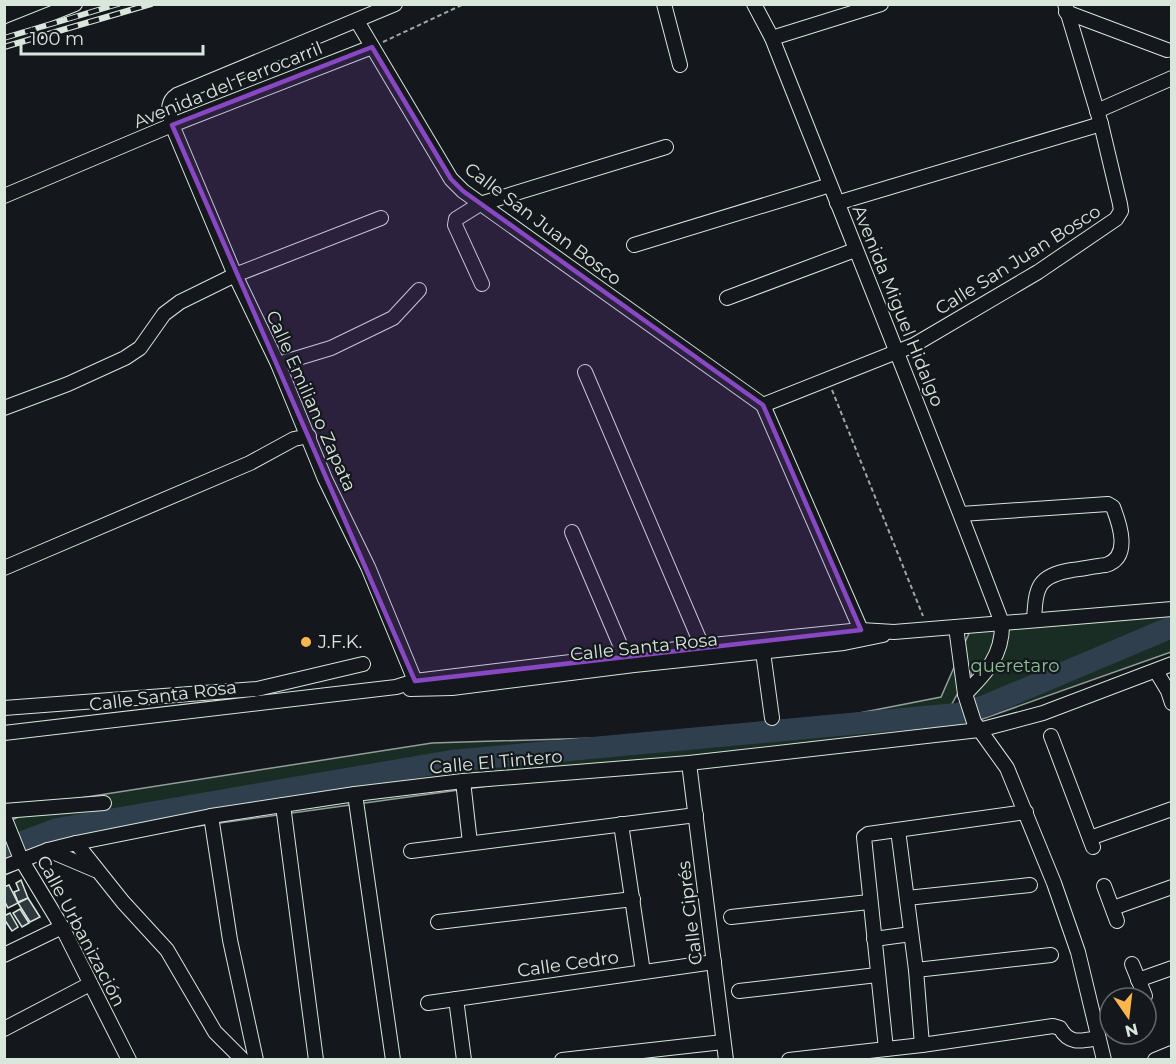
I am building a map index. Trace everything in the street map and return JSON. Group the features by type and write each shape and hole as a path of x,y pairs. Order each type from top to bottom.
{"street":[{"path":"10,30 75,4"},
{"path":"172,125 168,106 171,99 177,95 395,4"},
{"path":"664,4 680,65"},
{"name":"Avenida Miguel Hidalgo","path":"754,4 772,38 897,351 1002,623"},
{"path":"772,38 881,4"},
{"path":"1065,8 1167,50"},
{"path":"1065,8 1099,118"},
{"name":"Calle San Juan Bosco","path":"357,21 451,179 480,204 763,405 936,334 1038,272 1116,219 1121,211 1099,118"},
{"name":"Avenida del Ferrocarril","path":"4,196 172,125 372,47"},
{"path":"837,203 1099,118 1172,78"},
{"name":"Calle Emiliano Zapata","path":"172,125 235,275 278,364 325,479 368,567 417,685"},
{"path":"482,284 455,222 480,204 666,147"},
{"path":"634,245 830,185"},
{"path":"4,408 68,384 125,358 140,348 164,314 180,302 235,275 381,218"},
{"path":"727,298 855,250"},
{"path":"278,364 331,348 393,318 419,290"},
{"path":"585,372 704,652"},
{"path":"294,439 295,404"},
{"path":"763,405 861,630"},
{"path":"4,568 250,463 294,439 309,436"},
{"path":"961,514 1108,504 1113,507 1122,535 1118,557 1106,566 1053,574 1048,577 1040,587 1035,600 1034,620"},
{"path":"572,532 621,647 630,660"},
{"name":"Calle Santa Rosa","path":"704,652 763,652 783,644 844,644 894,632 1172,609"},
{"path":"966,698 996,656 1002,636 1002,623"},
{"path":"789,1059 922,1045 1053,1026 1060,1028 1063,1034 1072,1041 1098,1038 1078,952 1026,812 1007,768 976,726 966,698 956,627"},
{"name":"Calle Santa Rosa","path":"4,733 783,644 861,630 894,632"},
{"path":"763,652 772,718"},
{"path":"4,708 258,689 363,664"},
{"name":"Calle El Tintero","path":"4,867 48,850 76,843 211,816 355,794 463,782 689,763 976,726 1043,713 1172,664"},
{"path":"1156,671 1172,703"},
{"path":"1051,736 1091,842 1172,808"},
{"name":"Calle Ciprés","path":"689,763 726,1059"},
{"path":"463,782 470,843"},
{"path":"355,794 393,1059"},
{"path":"4,811 105,803"},
{"path":"284,805 316,1059"},
{"path":"886,1049 864,837 868,834 1026,812"},
{"path":"411,850 696,815"},
{"path":"211,816 230,940 256,1059"},
{"name":"Calle Urbanización","path":"4,818 21,859 63,927 129,1059"},
{"path":"621,824 643,972"},
{"path":"898,830 916,970 922,1045"},
{"path":"76,843 97,871 167,950 215,1032 243,1059"},
{"path":"48,850 97,871"},
{"path":"907,898 1030,885"},
{"path":"1104,886 1115,915 1172,887"},
{"path":"438,922 633,899"},
{"path":"731,917 869,902"},
{"path":"4,955 63,927"},
{"path":"874,939 911,934"},
{"path":"916,970 1051,955"},
{"name":"Calle Cedro","path":"428,1003 714,962"},
{"path":"1132,964 1141,986"},
{"path":"1138,980 1172,968"},
{"path":"739,992 877,975"},
{"path":"4,1029 90,984"},
{"path":"456,999 464,1059"},
{"path":"562,1059 723,1042"},
{"path":"1155,1059 1172,1053"}],"path":[{"path":"372,47 464,4"},
{"path":"828,380 928,629"}],"highlighted area":[{"path":"372,47 451,179 463,191 763,405 861,630 415,681 172,125"}],"green space":[{"name":"queretaro","path":"1171,609 1171,652 974,722 971,669 935,735 596,771 76,843 5,875 5,824 42,804 432,743 757,733 941,697 970,631"}],"building":[{"path":"21,880 28,898 18,902 14,892 19,890 16,883"},
{"path":"9,885 18,903 8,908 4,900 4,887"},
{"path":"28,898 40,917 30,922 18,903"},
{"path":"20,909 29,923 22,927 13,913"},
{"path":"10,913 18,927 12,931 4,919 4,916"}],"waterway":[{"path":"4,849 57,829 451,761 957,714 985,706 1172,627"}],"railway":[{"path":"4,38 118,4"},
{"path":"4,47 151,4"}],"place":[{"name":"J.F.K.","path":"306,642"}]}
